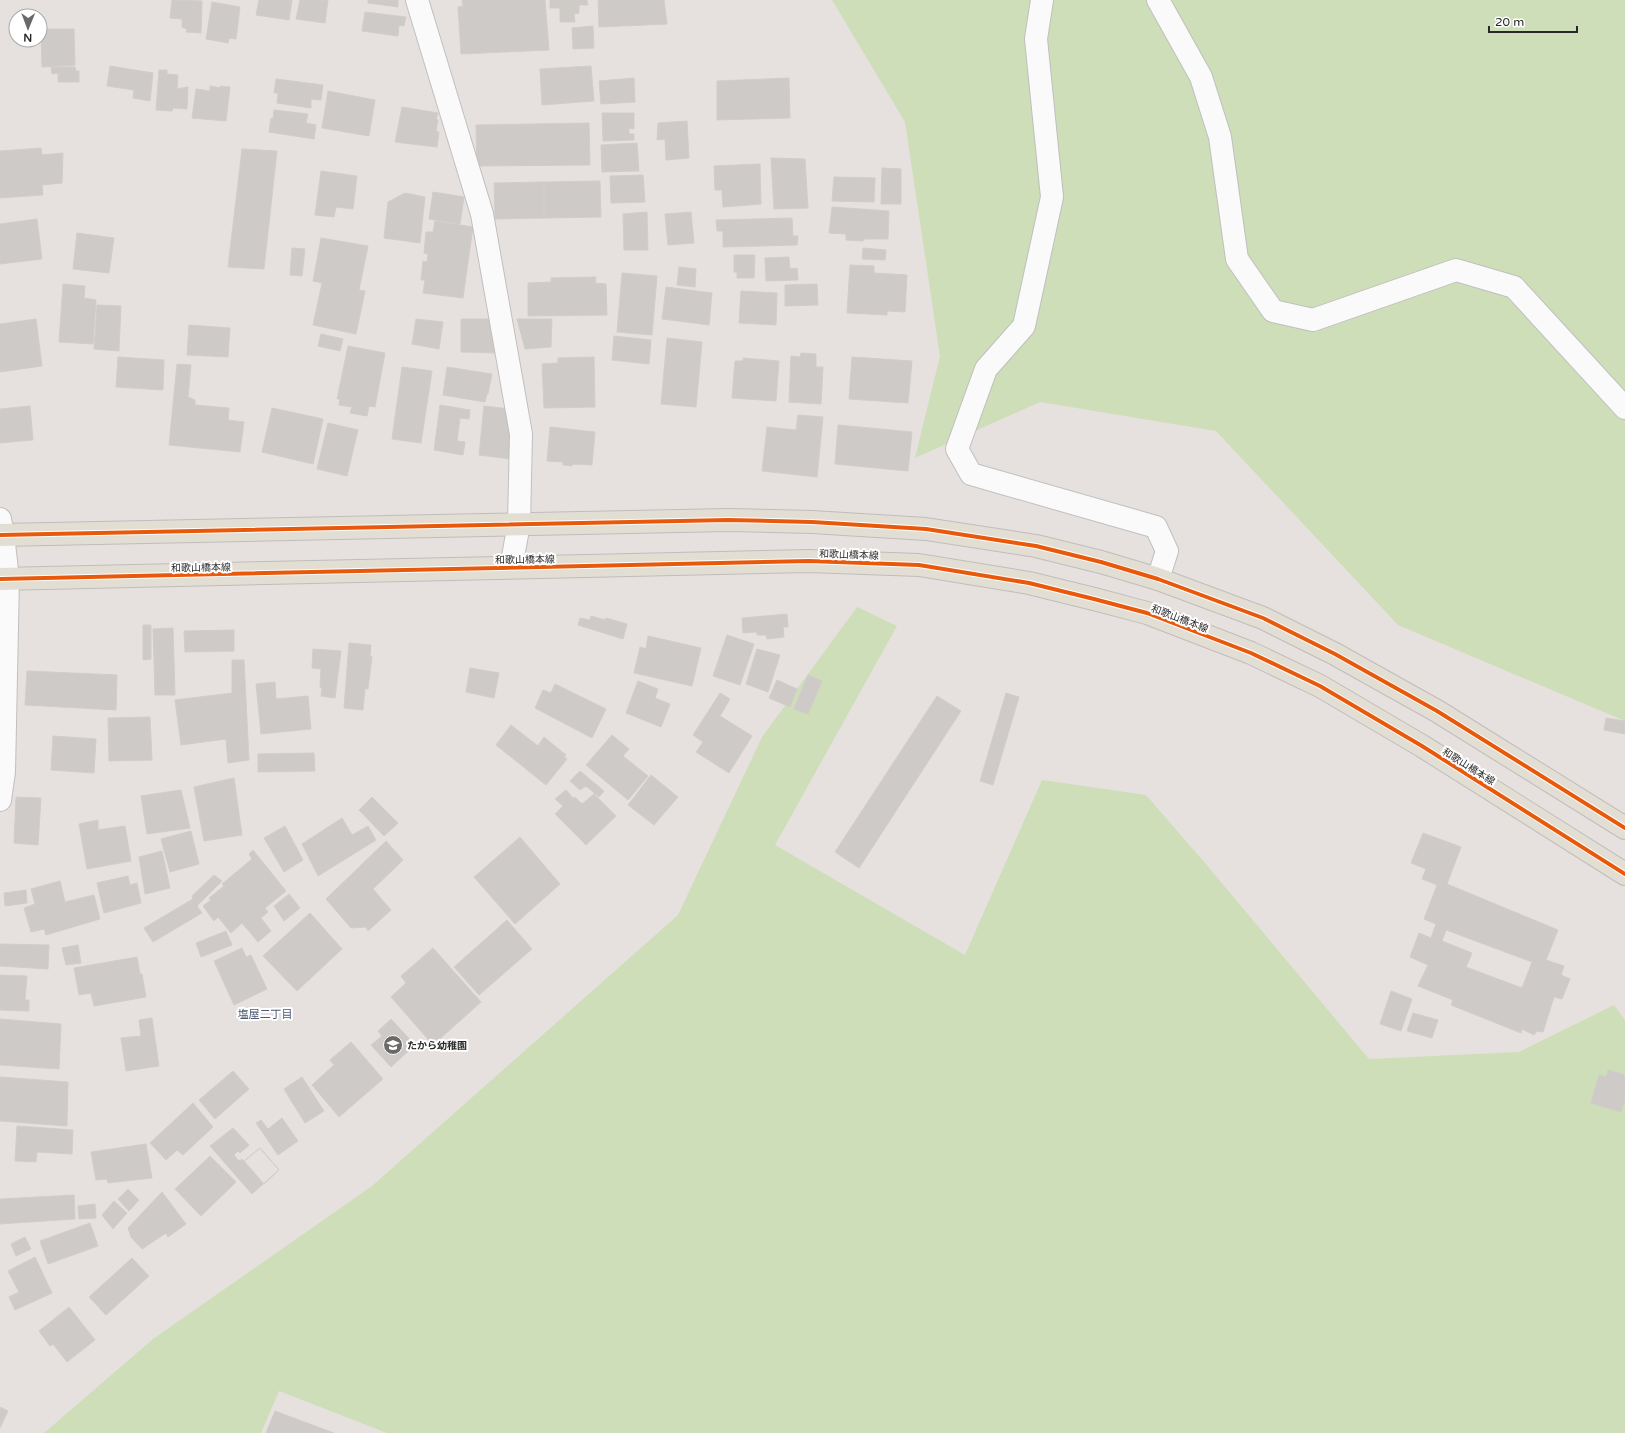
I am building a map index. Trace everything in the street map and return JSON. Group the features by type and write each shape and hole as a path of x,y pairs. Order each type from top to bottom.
{"main road":[{"path":"1,529 520,524 728,520 812,522 926,529 1036,546 1101,562 1158,579 1263,618 1335,654 1437,711 1625,828"},
{"name":"和歌山橋本線","path":"4,579 809,561 919,565 1029,583 1147,613 1251,653 1320,686 1422,746 1625,874"}],"street":[{"path":"417,0 482,214 521,434 520,524 510,567"},
{"path":"1042,0 1036,39 1052,197 1024,326 986,369 957,449 971,474 1156,527 1167,551 1158,579"},
{"path":"1158,0 1201,77 1218,129 1237,259 1273,311 1312,320 1456,270 1514,287 1625,408"},
{"path":"0,800 4,772 4,579 1,529"}],"green space":[{"path":"832,0 1625,0 1625,721 1398,625 1216,431 1040,402 915,458 940,356 905,122"},
{"path":"857,607 897,626 775,845 965,955 1042,780 1146,795 1369,1059 1519,1052 1614,1005 1625,1020 1625,1433 387,1433 279,1391 261,1433 44,1433 153,1339 372,1186 678,915 762,737"}],"building":[{"path":"172,0 202,1 201,33 186,32 187,29 182,27 182,19 170,18"},
{"path":"259,0 292,0 289,20 256,15"},
{"path":"300,0 328,0 325,23 296,19"},
{"path":"368,0 398,0 398,7 368,3"},
{"path":"462,0 545,0 549,50 461,54 458,7 463,6"},
{"path":"550,0 587,0 588,5 579,5 579,13 574,14 575,22 560,22 560,8 550,8"},
{"path":"598,0 664,0 667,24 599,27"},
{"path":"212,2 240,7 236,39 229,38 228,43 206,39"},
{"path":"365,12 406,17 404,26 399,25 398,36 362,31"},
{"path":"593,26 594,48 573,49 572,28"},
{"path":"48,29 74,29 75,65 42,67 42,48 48,48"},
{"path":"110,66 153,73 150,101 133,98 134,90 107,86"},
{"path":"591,66 594,101 542,105 540,69"},
{"path":"51,67 75,67 76,71 79,71 79,82 58,82 58,73 52,74"},
{"path":"159,70 167,70 167,74 178,75 177,89 188,87 187,109 173,108 172,111 156,110"},
{"path":"634,78 635,102 601,104 599,81"},
{"path":"789,78 790,118 717,120 717,81"},
{"path":"276,79 323,85 321,100 311,99 311,108 277,103 278,93 274,93"},
{"path":"210,86 221,88 220,86 230,87 226,121 192,118 196,89 210,91"},
{"path":"328,91 375,100 369,136 322,128"},
{"path":"402,107 438,113 436,119 438,120 436,131 439,132 437,147 395,142"},
{"path":"274,110 308,114 306,123 316,125 314,139 269,132"},
{"path":"602,113 634,113 634,129 629,128 629,134 634,134 634,140 603,141"},
{"path":"687,121 689,158 666,160 665,139 657,140 658,123"},
{"path":"589,123 590,165 477,166 476,125"},
{"path":"637,143 639,171 602,172 601,145"},
{"path":"41,148 42,155 63,153 62,183 42,185 43,195 0,198 0,151"},
{"path":"242,149 277,151 264,269 228,267"},
{"path":"771,158 805,159 808,208 774,209"},
{"path":"760,164 761,204 723,207 722,190 715,190 714,166"},
{"path":"882,168 901,169 901,204 881,204"},
{"path":"321,171 357,176 353,209 336,207 334,217 315,215"},
{"path":"643,175 645,202 611,203 610,176"},
{"path":"834,177 875,178 874,202 832,201"},
{"path":"600,181 601,217 544,218 544,182"},
{"path":"544,182 544,218 495,219 494,183"},
{"path":"433,192 464,197 460,224 429,219"},
{"path":"405,193 425,197 420,243 384,238 388,202"},
{"path":"832,207 889,211 888,239 864,239 863,241 846,240 846,234 829,233"},
{"path":"647,212 648,250 624,250 623,214"},
{"path":"691,212 694,243 668,245 665,214"},
{"path":"792,218 793,236 798,236 797,245 723,247 723,231 717,231 716,220"},
{"path":"37,219 42,259 0,264 0,224"},
{"path":"435,221 473,227 463,298 423,293 425,280 421,280 423,261 427,262 428,254 424,253 426,232 433,232"},
{"path":"77,233 114,238 109,273 73,269"},
{"path":"321,238 368,246 359,290 365,291 356,334 313,325 322,283 313,281"},
{"path":"292,248 305,249 302,276 290,275"},
{"path":"863,248 886,250 885,260 862,259"},
{"path":"734,255 755,255 754,278 737,278 737,272 734,272"},
{"path":"789,257 790,269 797,268 798,280 766,281 765,258"},
{"path":"850,265 874,266 874,273 907,275 905,312 887,311 887,315 847,313"},
{"path":"679,267 696,269 695,287 677,285"},
{"path":"622,273 657,276 652,335 617,332"},
{"path":"596,277 595,283 606,284 607,315 528,316 528,283 551,282 551,278"},
{"path":"63,284 85,286 84,298 96,300 93,344 59,342"},
{"path":"817,284 818,305 785,306 785,285"},
{"path":"666,287 712,293 709,325 662,319"},
{"path":"741,291 777,293 776,325 739,323"},
{"path":"97,305 121,306 119,351 94,349"},
{"path":"36,319 42,366 0,372 0,324"},
{"path":"416,319 443,322 439,349 412,344"},
{"path":"461,319 499,319 499,353 461,352"},
{"path":"517,319 552,319 551,347 525,349"},
{"path":"189,325 230,328 228,357 187,355"},
{"path":"321,334 343,339 340,351 318,346"},
{"path":"614,336 651,340 649,364 612,360"},
{"path":"667,338 702,342 696,407 661,404"},
{"path":"348,346 385,353 375,407 369,406 367,416 350,413 352,407 339,405 340,399 337,399"},
{"path":"801,353 816,354 816,367 823,367 821,404 789,402 791,356 800,357"},
{"path":"118,357 164,360 163,390 116,387"},
{"path":"594,357 595,407 544,408 542,364 558,363 558,358"},
{"path":"852,357 912,361 908,403 849,399"},
{"path":"743,358 779,361 776,401 732,398 735,361 743,361"},
{"path":"177,364 191,365 188,397 195,400 195,405 229,408 228,420 244,422 240,452 169,445"},
{"path":"402,367 432,371 421,443 392,439"},
{"path":"447,367 492,374 485,402 443,395"},
{"path":"440,405 470,410 469,419 460,418 457,441 465,442 463,455 434,450"},
{"path":"30,406 33,440 0,443 0,409"},
{"path":"484,406 519,410 511,459 479,455"},
{"path":"272,408 323,419 313,464 262,452"},
{"path":"798,415 823,417 817,477 762,471 767,427 796,430"},
{"path":"328,423 358,430 347,476 317,469"},
{"path":"838,425 912,432 908,471 835,464"},
{"path":"550,427 595,432 592,465 573,464 572,466 563,465 563,462 547,461"},
{"path":"787,614 788,627 783,627 784,637 767,639 766,635 757,635 757,632 743,633 742,618"},
{"path":"591,616 605,620 606,618 627,624 623,639 578,625 580,618 590,620"},
{"path":"143,625 151,625 151,659 143,660"},
{"path":"173,628 175,695 155,695 153,629"},
{"path":"234,630 234,651 185,652 184,631"},
{"path":"727,635 754,644 740,685 713,676"},
{"path":"648,636 701,648 692,686 634,673 640,647 646,649"},
{"path":"349,643 371,645 370,656 372,657 368,689 365,688 363,710 344,708"},
{"path":"313,649 341,651 335,698 321,696 321,669 312,668"},
{"path":"757,649 780,655 768,692 746,684"},
{"path":"232,660 244,660 249,760 228,763 226,739 181,745 175,700 232,693"},
{"path":"470,668 499,673 494,698 466,692"},
{"path":"27,671 117,675 116,710 25,705"},
{"path":"808,675 822,681 808,714 794,709"},
{"path":"777,680 797,689 790,707 769,698"},
{"path":"638,681 658,689 655,698 670,704 661,727 626,713"},
{"path":"275,682 276,699 308,696 311,729 261,734 256,684"},
{"path":"555,684 606,709 592,738 535,708 543,690 551,693"},
{"path":"720,693 730,699 720,716 752,736 729,773 696,752 703,742 693,735"},
{"path":"1006,693 1019,697 993,785 980,781"},
{"path":"937,696 961,711 859,868 835,852"},
{"path":"150,717 152,760 109,761 108,718"},
{"path":"1606,718 1625,721 1625,734 1604,730"},
{"path":"511,725 538,746 544,737 566,755 564,757 567,759 546,785 496,745"},
{"path":"612,735 629,749 623,756 648,776 628,800 586,765"},
{"path":"53,736 96,739 94,773 51,770"},
{"path":"314,753 315,771 258,772 258,754"},
{"path":"580,771 604,791 599,797 586,786 580,790 570,781"},
{"path":"651,775 678,797 654,825 628,805"},
{"path":"234,778 242,835 204,841 194,787"},
{"path":"181,790 190,828 147,834 141,796"},
{"path":"566,790 574,799 575,797 582,804 594,794 616,816 586,845 555,814 563,806 555,799"},
{"path":"16,797 41,798 38,845 14,843"},
{"path":"372,797 398,823 384,836 359,810"},
{"path":"342,818 352,835 368,826 376,840 318,876 302,844"},
{"path":"98,820 98,830 125,826 131,861 87,869 79,824"},
{"path":"285,826 303,860 284,872 264,838"},
{"path":"191,831 199,864 170,872 161,839"},
{"path":"1423,833 1461,847 1447,884 1558,930 1546,960 1564,966 1561,975 1570,979 1562,999 1554,997 1543,1032 1537,1031 1534,1035 1522,1029 1521,1033 1451,1005 1453,1000 1418,986 1428,965 1410,957 1419,933 1431,938 1436,924 1424,919 1437,885 1422,879 1426,869 1411,863","holes":["1446,930 1532,962 1522,988 1466,967 1472,953 1442,941"]},
{"path":"520,837 560,884 515,924 474,877"},
{"path":"386,841 403,860 373,889 391,910 368,931 366,927 351,928 326,899"},
{"path":"253,850 286,891 265,908 268,912 261,918 271,931 258,942 242,923 231,933 218,917 214,921 203,906 211,900 209,898 224,886 222,884 252,859 249,854"},
{"path":"162,851 170,888 145,894 139,857"},
{"path":"214,875 222,881 197,906 202,913 153,942 144,928 193,899 192,896"},
{"path":"128,876 130,885 137,883 141,903 104,913 97,883"},
{"path":"60,881 65,902 94,895 100,919 46,935 44,929 31,932 24,908 35,904 31,889"},
{"path":"26,890 27,903 5,906 4,893"},
{"path":"289,894 300,908 284,921 274,906"},
{"path":"310,913 342,949 297,991 263,956"},
{"path":"507,920 532,949 479,995 454,967"},
{"path":"226,931 232,945 201,957 196,943"},
{"path":"0,944 49,945 48,969 0,966"},
{"path":"78,945 81,963 66,965 62,948"},
{"path":"242,948 246,957 251,955 267,989 234,1005 214,961"},
{"path":"433,948 481,1002 433,1045 391,997 406,983 401,976"},
{"path":"137,957 146,997 94,1006 91,993 79,995 74,968"},
{"path":"0,975 27,976 25,1000 29,1000 29,1011 0,1010"},
{"path":"1391,991 1412,999 1401,1031 1380,1024"},
{"path":"1413,1013 1438,1020 1432,1038 1407,1031"},
{"path":"152,1018 159,1066 126,1071 121,1038 141,1036 139,1020"},
{"path":"0,1019 61,1024 59,1069 0,1065"},
{"path":"391,1019 415,1045 391,1067 371,1045 382,1036 378,1031"},
{"path":"351,1042 383,1079 339,1117 312,1085 334,1065 330,1060"},
{"path":"1608,1070 1625,1075 1625,1100 1621,1112 1591,1103 1599,1075 1606,1077"},
{"path":"233,1071 249,1089 215,1119 199,1100"},
{"path":"0,1077 68,1082 67,1126 0,1121"},
{"path":"302,1077 324,1111 305,1123 284,1089"},
{"path":"193,1103 213,1127 183,1155 177,1150 166,1160 150,1143"},
{"path":"282,1118 298,1141 278,1155 256,1123 261,1120 268,1129"},
{"path":"17,1126 73,1130 72,1154 37,1152 36,1162 15,1161"},
{"path":"233,1128 249,1145 240,1153 238,1151 234,1155 239,1161 242,1159 244,1161 260,1148 279,1170 252,1194 210,1146"},
{"path":"146,1144 152,1178 108,1183 107,1179 96,1180 91,1152"},
{"path":"260,1148 279,1170 264,1184 244,1161"},
{"path":"210,1156 236,1182 201,1216 175,1189"},
{"path":"128,1189 139,1200 129,1211 118,1199"},
{"path":"162,1192 186,1224 168,1237 166,1233 142,1249 131,1237 128,1228"},
{"path":"74,1195 75,1219 0,1224 0,1199"},
{"path":"114,1201 127,1213 113,1229 102,1215"},
{"path":"95,1204 96,1218 79,1219 78,1206"},
{"path":"90,1223 98,1246 48,1264 40,1241"},
{"path":"25,1237 31,1249 16,1256 11,1244"},
{"path":"35,1257 52,1293 15,1310 9,1297 19,1292 8,1271"},
{"path":"132,1258 149,1276 106,1315 89,1297"},
{"path":"69,1307 95,1340 67,1362 53,1344 50,1346 39,1331"},
{"path":"0,1407 8,1411 0,1428"},
{"path":"275,1411 334,1433 266,1433"}],"cycle path":[{"path":"0,535 728,520 812,522 926,529 1036,546 1101,562 1158,579 1263,618 1335,654 1437,711 1625,828"},
{"path":"0,579 809,561 919,565 1029,583 1147,613 1251,653 1320,686 1422,746 1625,874"}],"place":[{"name":"たから幼稚園","path":"393,1045"}],"district":[{"name":"塩屋二丁目","path":"265,1014"}]}
